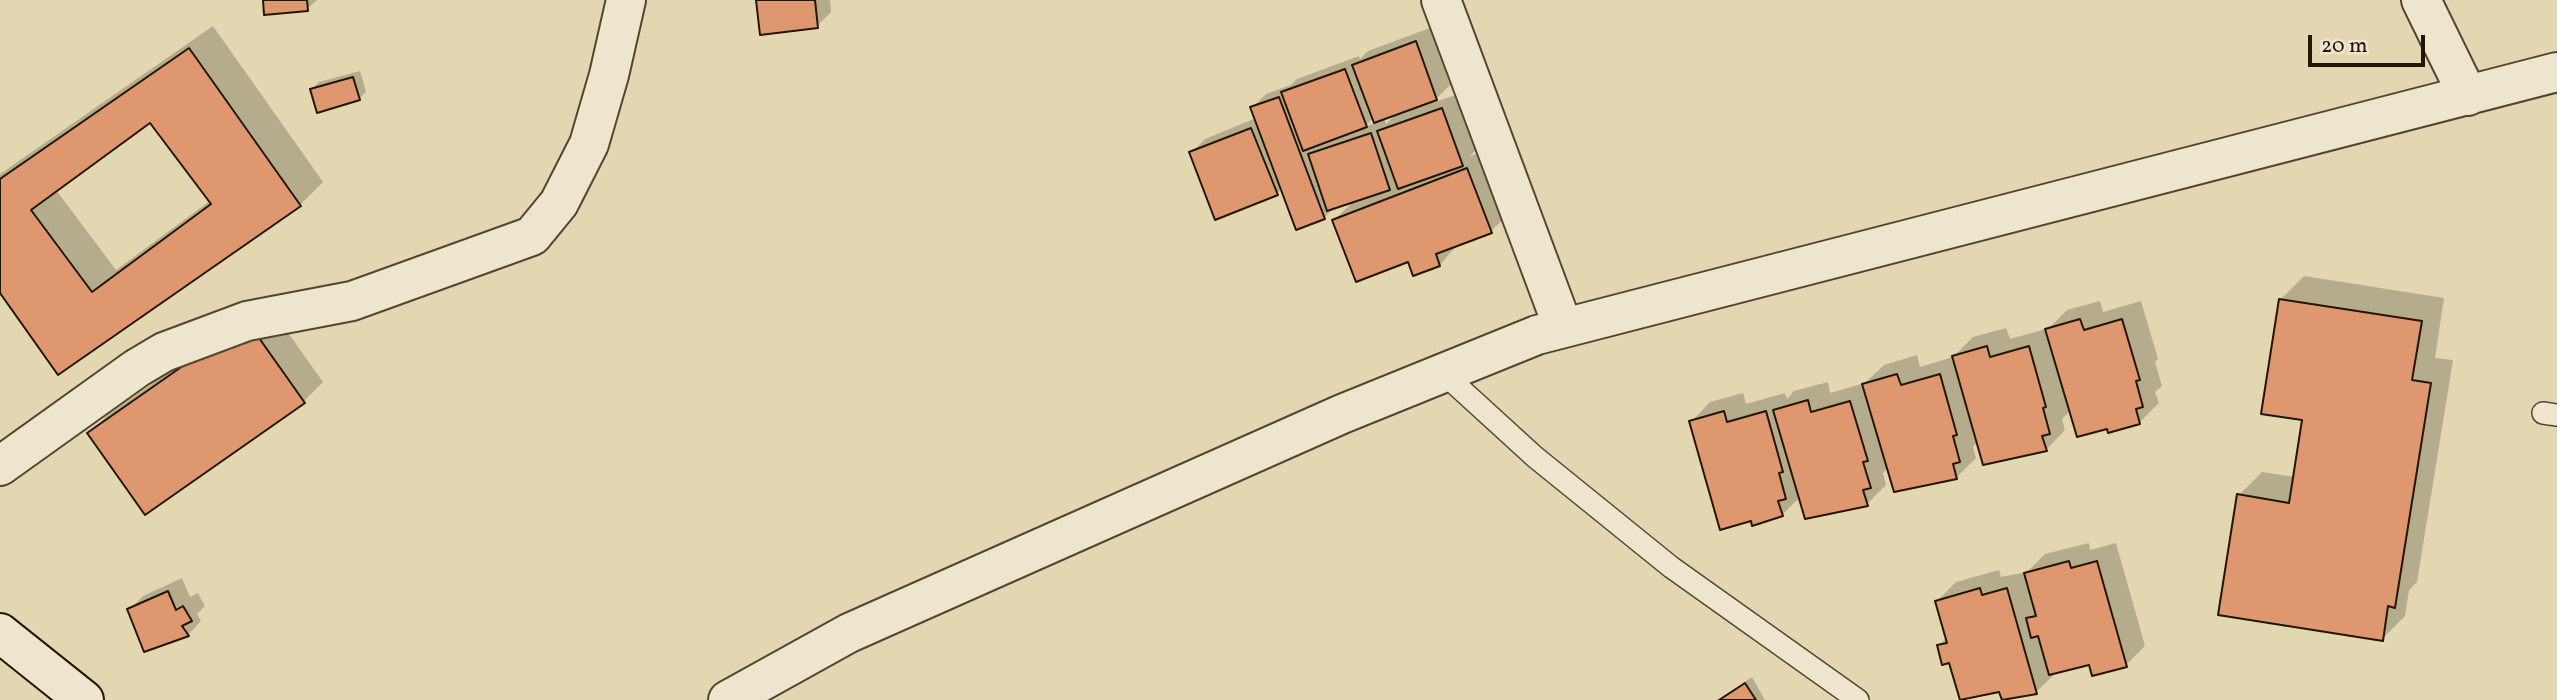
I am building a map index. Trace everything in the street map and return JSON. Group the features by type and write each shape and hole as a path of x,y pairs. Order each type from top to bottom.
{"street":[{"path":"0,466 137,368 164,352 247,321 352,301 532,236 559,203 589,144 609,75 626,0"},
{"path":"1441,0 1563,327"},
{"path":"2421,0 2468,96"},
{"path":"728,700 849,633 1342,414 1563,327 2557,72"},
{"path":"0,633 84,700"}],"lane":[{"path":"1443,373 1535,457 1671,567 1858,700"}],"building":[{"path":"263,0 307,0 308,11 264,15"},
{"path":"756,0 815,0 818,28 760,35"},
{"path":"1416,41 1437,100 1374,123 1352,65"},
{"path":"189,48 301,206 58,375 0,293 0,179","holes":["150,123 211,204 92,292 31,210"]},
{"path":"1345,69 1367,127 1303,151 1281,92"},
{"path":"353,77 360,100 317,113 310,89"},
{"path":"1279,97 1325,219 1296,230 1250,107"},
{"path":"1442,108 1463,166 1398,189 1377,131"},
{"path":"1251,128 1278,195 1215,220 1189,152"},
{"path":"1371,133 1390,190 1327,211 1308,154"},
{"path":"1467,168 1492,233 1436,254 1440,266 1413,276 1408,262 1356,282 1332,220"},
{"path":"2279,299 2422,321 2412,380 2431,383 2395,608 2388,606 2383,641 2218,615 2237,494 2289,503 2302,420 2261,414"},
{"path":"2080,319 2084,330 2122,319 2140,380 2136,381 2143,407 2136,409 2140,424 2108,433 2107,429 2077,437 2045,329"},
{"path":"247,321 305,403 145,515 87,433"},
{"path":"1987,346 1990,357 2029,346 2046,407 2043,408 2050,434 2042,436 2047,451 1983,465 1952,356"},
{"path":"1897,374 1901,385 1940,374 1957,435 1953,436 1960,462 1953,464 1957,479 1894,492 1862,384"},
{"path":"1808,400 1811,412 1850,401 1868,461 1863,462 1871,488 1863,490 1868,506 1805,519 1773,410"},
{"path":"1724,411 1727,422 1766,411 1783,472 1779,473 1786,499 1778,501 1783,516 1752,526 1751,521 1720,530 1689,421"},
{"path":"2069,561 2071,568 2097,561 2127,667 2092,676 2089,665 2049,675 2038,636 2031,638 2026,618 2036,616 2024,573"},
{"path":"1980,588 1982,595 2007,588 2037,694 2002,700 1999,692 1960,700 1949,663 1942,665 1937,645 1947,643 1935,601"},
{"path":"168,591 176,610 183,606 192,621 182,626 189,636 144,652 127,609"},
{"path":"1745,683 1756,700 1719,700"}]}
